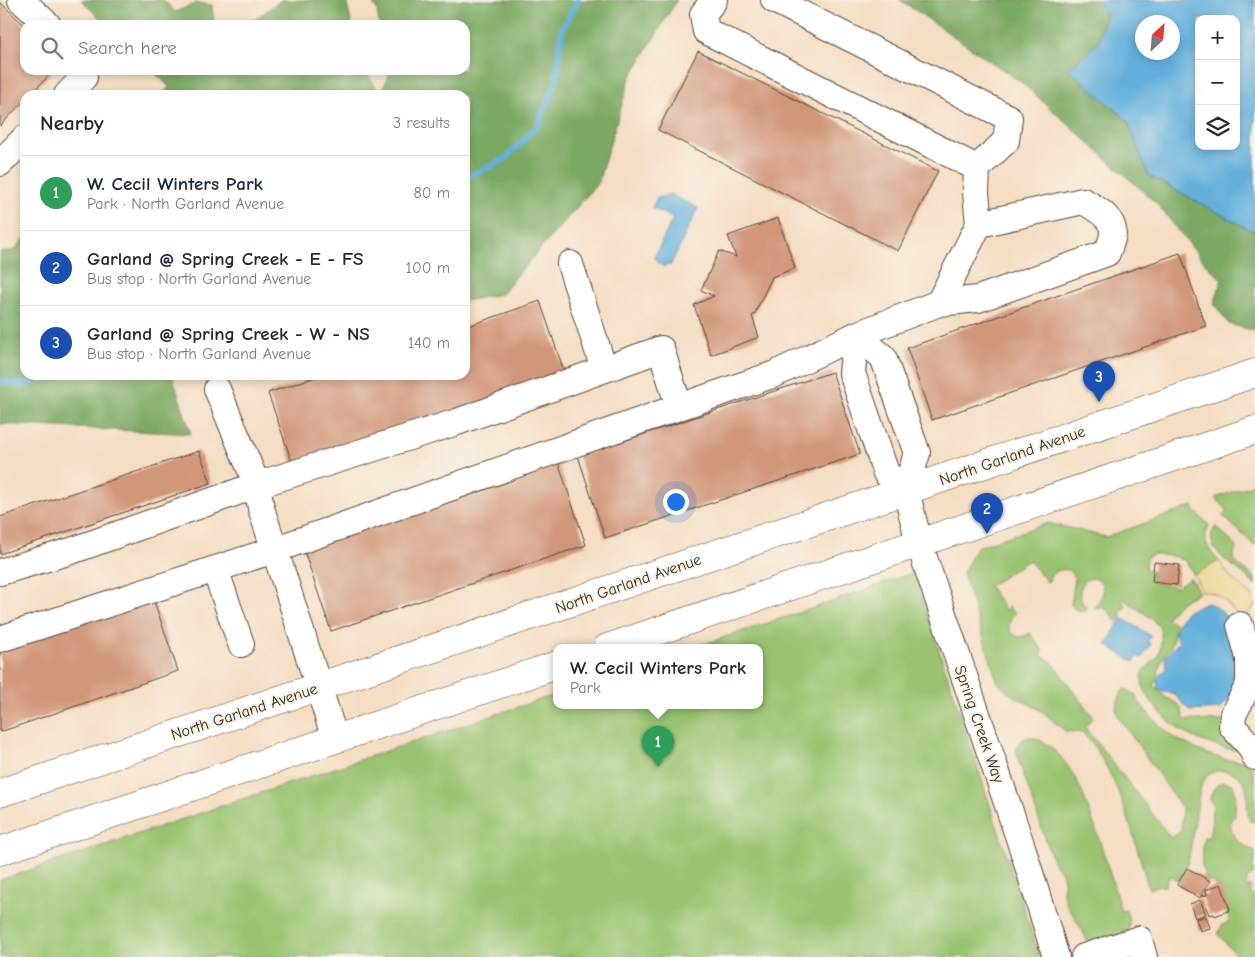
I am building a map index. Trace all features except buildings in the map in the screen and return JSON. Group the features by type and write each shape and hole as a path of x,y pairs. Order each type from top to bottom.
{"main road":[{"name":"North Garland Avenue","path":"0,793 1255,373"},
{"path":"618,644 1255,430"},
{"path":"0,851 553,666"}],"street":[{"path":"21,0 43,20"},
{"path":"714,0 704,14 706,31 977,168"},
{"path":"774,0 1009,118 1006,141 977,168 976,193 979,224 939,303"},
{"path":"72,90 84,77 83,75"},
{"path":"0,163 20,143"},
{"path":"0,639 274,550 775,374 856,335 939,303 978,299 1107,253 1113,232 1108,219 1096,208 1084,201 979,224"},
{"path":"570,264 604,369"},
{"path":"856,335 883,357 917,453 906,490 886,473 852,373 856,335"},
{"path":"0,572 71,551 256,485 457,422 661,349 679,407"},
{"path":"217,389 256,485 274,550 335,739"},
{"name":"Spring Creek Way","path":"906,490 919,543 1023,850 1056,957"},
{"path":"215,569 241,644"},
{"path":"1240,624 1249,658 1249,684 1233,714 1232,726 1251,747 1255,757"},
{"path":"1084,957 1142,948"}],"green space":[{"path":"81,0 164,0 175,12 197,3 212,5 214,20 102,20"},
{"path":"281,0 346,0 351,20 255,20"},
{"path":"370,0 677,0 630,78 598,183 501,294 470,300 470,90 383,90 389,75 470,75 470,20 378,20 377,9"},
{"path":"900,0 1096,0 1106,12 1099,42 1070,69 1128,121 1148,175 1255,232 1255,331 1229,324 1214,304 1222,279 1208,267 1157,204 1021,82"},
{"path":"157,75 369,75 378,90 166,90 169,87"},
{"path":"20,243 20,380 174,380 191,434 0,424 0,252 12,251"},
{"path":"1255,484 1255,546 1222,515 1227,510 1215,498"},
{"path":"1193,506 1194,510 1209,525 1206,536 1207,545 1219,561 1194,575 1185,560 1178,557 1154,554 1146,558 1145,569 1152,571 1152,583 1177,587 1191,578 1199,593 1194,594 1170,612 1167,619 1175,623 1173,641 1163,657 1154,685 1165,697 1180,706 1185,720 1222,721 1238,748 1236,750 1217,746 1190,735 1179,729 1157,709 1146,692 1142,677 1144,670 1159,653 1161,630 1149,617 1122,598 1122,602 1126,605 1120,614 1122,616 1117,622 1106,609 1095,607 1103,591 1102,583 1095,578 1086,579 1081,586 1080,598 1087,608 1085,611 1077,610 1071,605 1075,578 1069,570 1056,571 1047,582 1029,560 989,586 1005,610 1009,607 1015,613 1009,624 1012,633 1020,637 1030,633 1043,651 1041,656 1051,661 1093,717 1085,727 1171,838 1181,831 1182,808 1118,716 1116,707 1122,691 1125,689 1135,694 1138,701 1151,717 1173,737 1213,756 1243,761 1252,767 1255,781 1255,822 1250,821 1249,818 1244,782 1231,772 1215,771 1210,774 1202,783 1200,790 1188,863 1178,881 1170,876 1164,887 1159,885 1149,889 1124,806 1107,767 1083,733 1065,731 1040,710 1007,692 997,681 963,573 977,547 1048,523 1106,537"},
{"path":"1216,526 1236,546 1235,562 1255,578 1255,586 1217,552 1212,540 1212,533"},
{"path":"912,573 916,580 1040,957 0,957 0,880 553,695 553,709 763,709 763,644 704,644"},
{"path":"1029,737 1050,746 1066,764 1077,781 1100,842 1121,911 1126,910 1128,916 1127,933 1091,948 1067,905 1063,894 1063,875 1053,861 1018,758 1019,742"},
{"path":"1223,782 1232,784 1235,793 1235,817 1232,817 1231,823 1233,834 1240,843 1255,851 1255,863 1252,866 1254,874 1246,879 1248,882 1245,885 1246,887 1250,886 1250,891 1255,899 1255,957 1238,957 1218,934 1222,925 1229,922 1229,919 1216,885 1206,879 1203,869 1204,837 1209,837 1212,828 1213,806 1210,801 1212,792"}],"sand":[{"path":"1219,561 1232,579 1252,595 1255,604 1247,615 1239,617 1219,596 1202,591 1194,575"}],"water":[{"path":"1096,0 1255,0 1255,232 1148,175 1128,121 1069,69 1099,42 1106,12"},
{"path":"670,194 698,208 670,266 667,264 665,267 656,262 657,259 654,258 673,218 652,208 656,199"},
{"path":"1206,602 1221,611 1229,622 1240,673 1239,680 1233,694 1220,709 1190,711 1175,695 1158,689 1157,680 1166,670 1165,657 1179,642 1175,634 1177,624 1186,612"},
{"path":"1122,618 1151,636 1147,642 1151,644 1142,658 1138,656 1134,662 1106,645"}],"waterway":[{"path":"470,176 505,159 537,126 556,82 562,29 578,0"},
{"path":"0,381 24,385 38,380"}],"place":[{"name":"Garland @ Spring Creek - W - NS","path":"1099,402"},
{"name":"Garland @ Spring Creek - E - FS","path":"987,534"},
{"name":"W. Cecil Winters Park","path":"658,767"}]}
